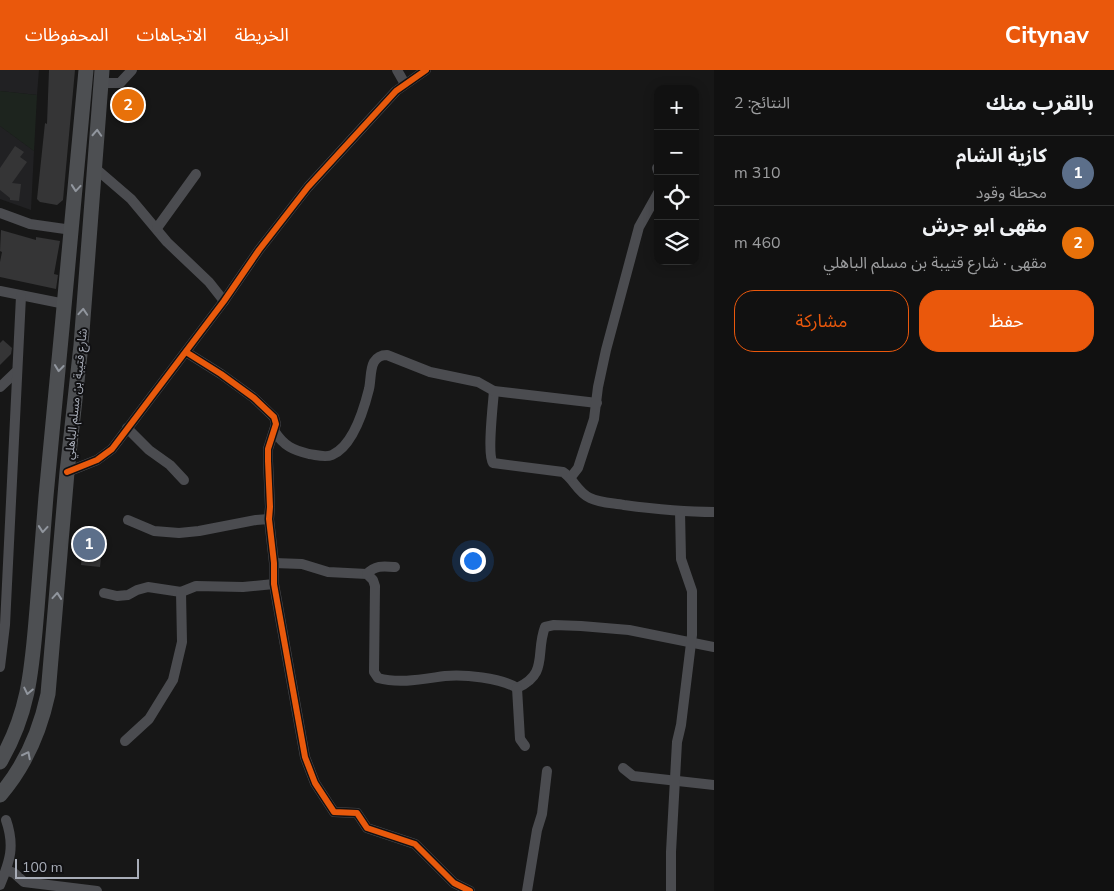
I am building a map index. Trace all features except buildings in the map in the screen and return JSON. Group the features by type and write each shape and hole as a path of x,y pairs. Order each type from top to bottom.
{"main road":[{"name":"شارع قتيبة بن مسلم الباهلي","path":"0,762 16,731 23,712 32,672 86,70"},
{"name":"شارع قتيبة بن مسلم الباهلي","path":"0,795 14,777 32,745 44,712 48,694 67,472 81,345 101,76"}],"street":[{"path":"101,76 120,83 132,70"},
{"path":"397,70 404,84"},
{"path":"67,472 97,460 112,449 224,302 260,250 308,187 404,84 426,70"},
{"path":"95,168 131,199 146,219 176,252 209,282 224,302"},
{"path":"156,228 196,174"},
{"path":"571,477 578,468 594,419 598,387 606,350 639,227 654,200"},
{"path":"0,213 30,224 72,230"},
{"path":"0,291 65,304"},
{"path":"0,667 4,625 21,296"},
{"path":"186,352 221,374 274,417 276,424 275,432 268,449 269,519 274,562 274,584 305,757 315,783 334,812 357,813 367,828 415,844 454,883 470,891"},
{"path":"275,432 286,445 295,450 324,456 331,456 338,451 347,443 360,418 374,363 381,356 391,356 430,372 478,382 494,391 519,392 597,403"},
{"path":"0,387 17,371"},
{"path":"494,391 490,449 490,460 494,463 563,472 571,477 574,485 582,494 600,502 680,511 714,512"},
{"path":"127,428 149,450 170,465 184,480"},
{"path":"671,891 671,852 677,742 692,643 692,591 681,559 680,511"},
{"path":"128,520 154,531 179,533 269,519"},
{"path":"274,562 302,564 328,572 367,574 373,580 375,586 374,672 378,678 413,681 458,676 483,678 510,684 517,688"},
{"path":"367,574 372,568 395,567"},
{"path":"104,593 117,596 128,595 148,587 181,592 196,586 242,587 274,584"},
{"path":"125,741 149,719 173,680 182,642 181,592"},
{"path":"517,688 534,678 538,669 542,635 545,627 581,626 629,630 714,647"},
{"path":"517,688 520,739 526,746"},
{"path":"623,768 633,776 714,785"},
{"path":"527,891 537,830 542,814 547,772"},
{"path":"0,885 10,856 11,834 6,820"},
{"path":"6,870 14,873 24,882 97,891"}],"shaded area":[{"path":"0,70 39,70 37,95 0,91"},
{"path":"0,91 37,95 34,151 0,126"},
{"path":"0,126 34,151 31,210 0,199"}],"cycle path":[{"path":"67,472 97,460 112,449 308,187 396,91 426,70"},
{"path":"186,352 254,398 274,417 276,424 268,449 269,519 274,563 274,584 305,757 315,783 334,812 357,813 367,828 415,844 454,883 470,891"}],"place":[{"name":"مقهى ابو جرش","path":"128,105"},
{"name":"كازية الشام","path":"89,544"}]}
